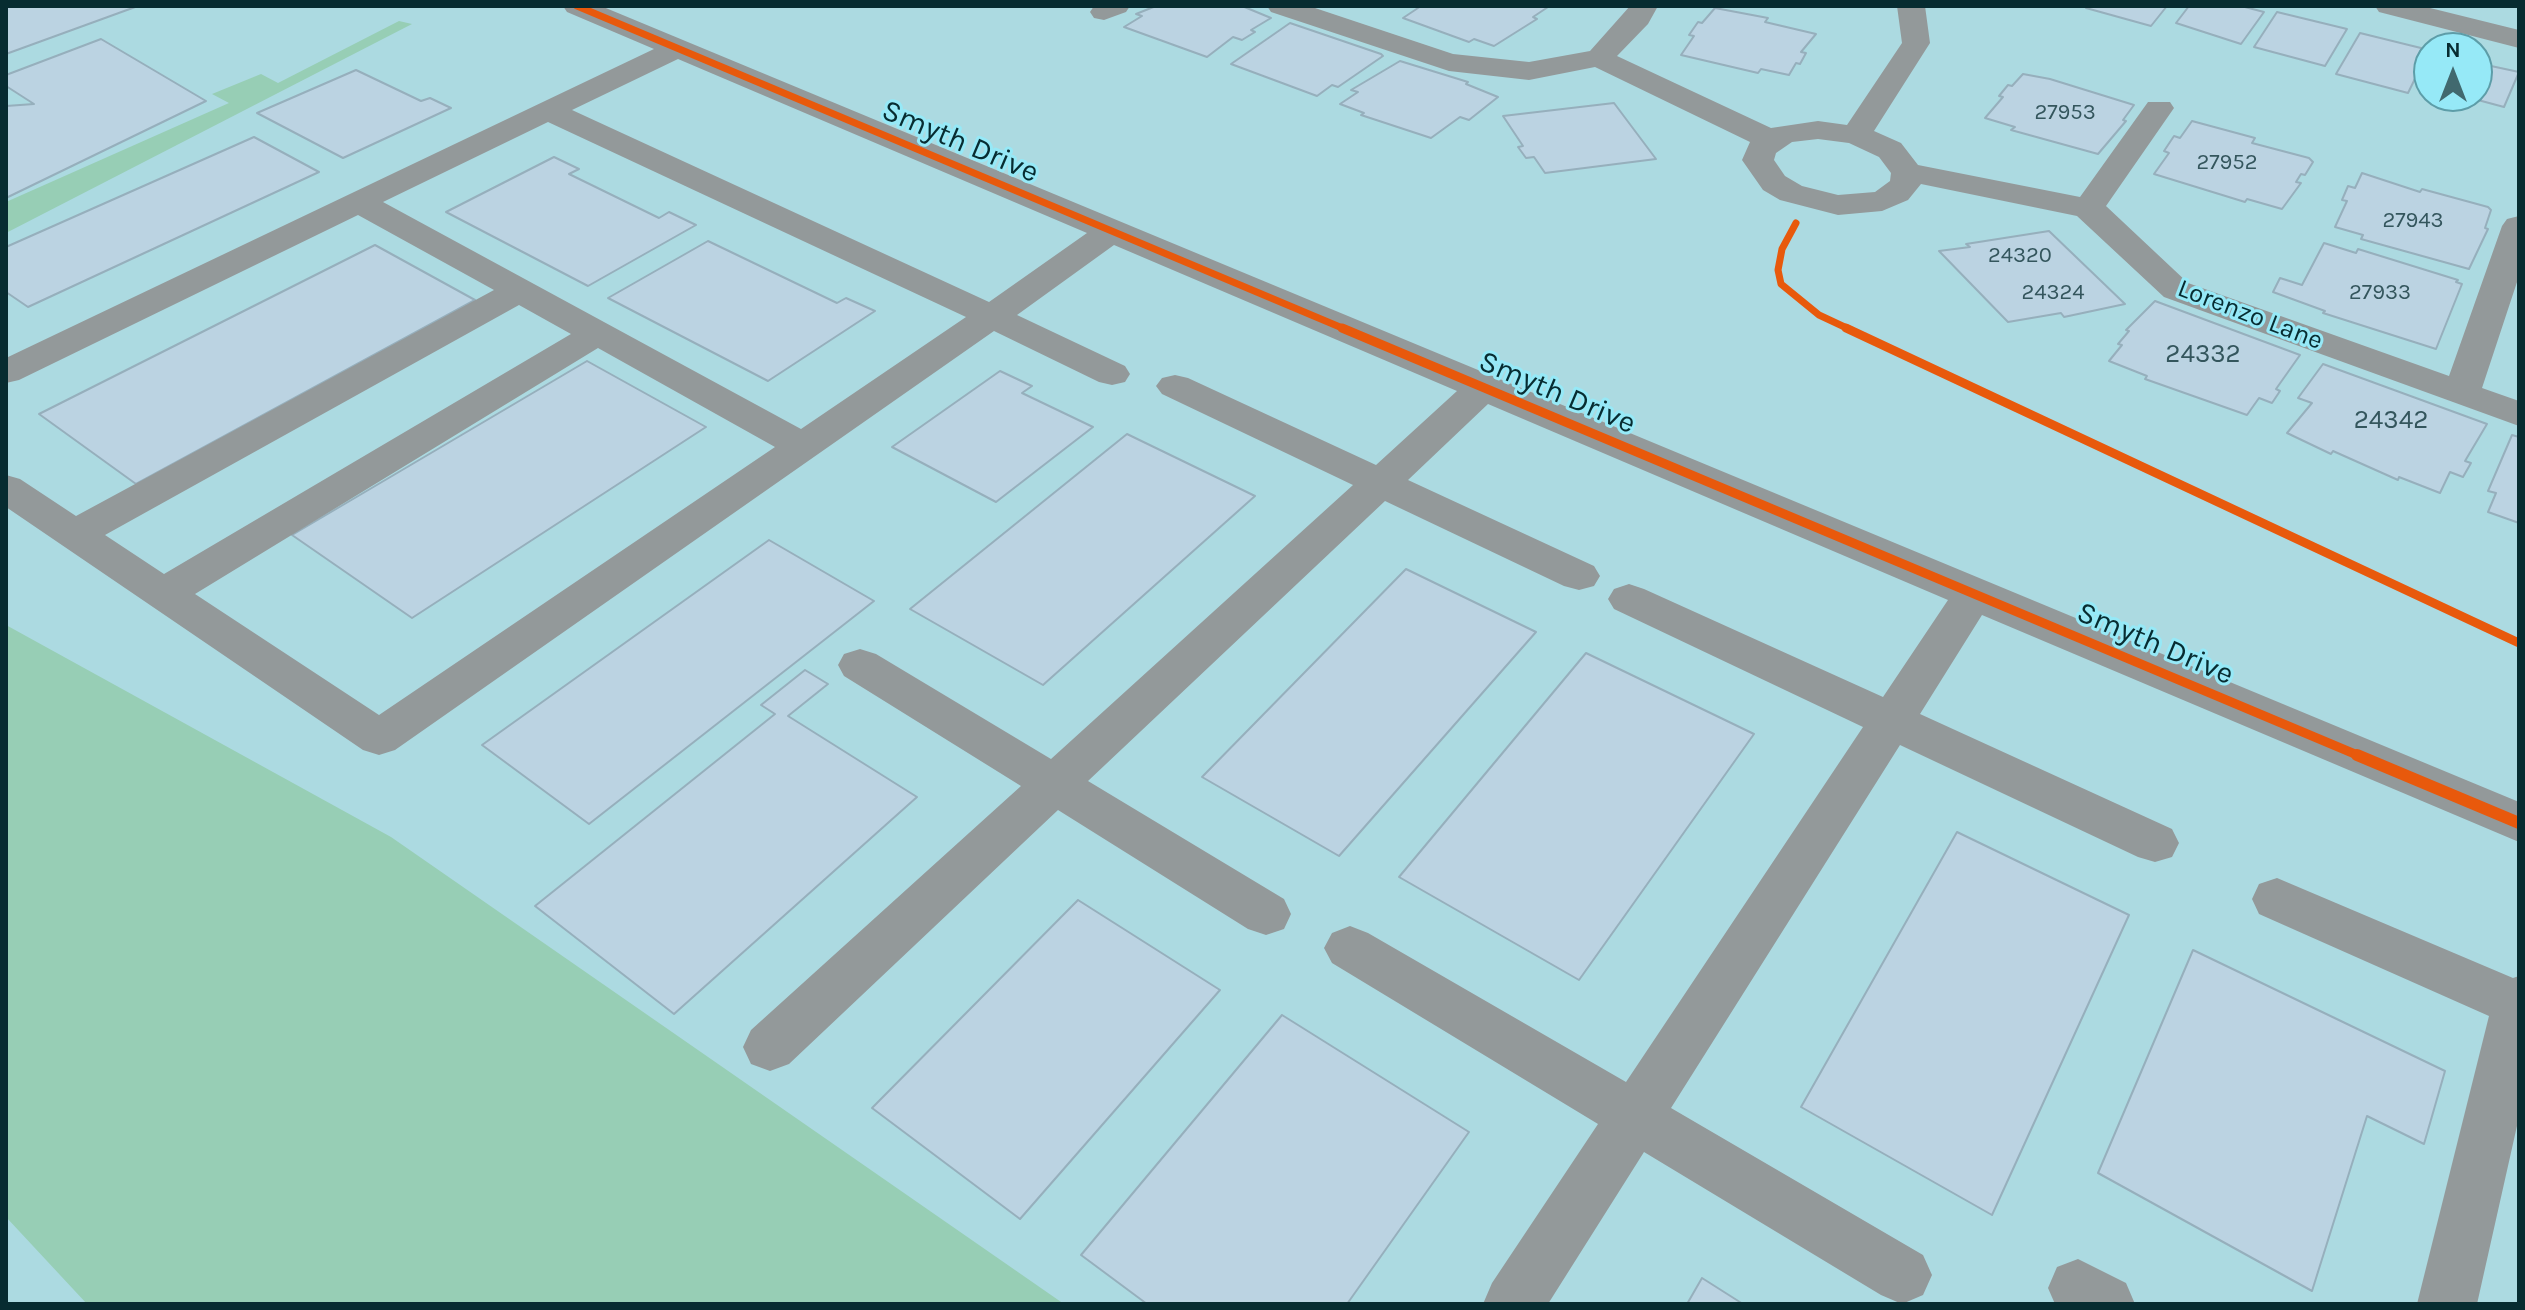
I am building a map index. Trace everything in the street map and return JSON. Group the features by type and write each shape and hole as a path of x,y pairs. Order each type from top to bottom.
{"street":[{"name":"Smyth Drive","path":"577,6 2519,823"},
{"path":"1281,6 1449,62 1529,71 1599,58 1638,18 1644,6"},
{"path":"1856,135 1916,43 1911,6"},
{"path":"2389,6 2519,39"},
{"path":"6,372 677,49"},
{"path":"1599,58 1771,140"},
{"path":"1907,172 1906,183 1882,201 1838,205 1813,201 1782,188 1763,172 1758,160 1761,149 1771,140 1809,130 1856,135 1890,150 1907,172 2088,208 2159,108"},
{"path":"548,110 1112,374"},
{"path":"359,202 803,446"},
{"name":"Lorenzo Lane","path":"2088,208 2176,290 2519,414"},
{"path":"2461,394 2507,296 2519,226"},
{"path":"6,488 379,738 1111,232"},
{"path":"75,534 520,290"},
{"path":"164,593 598,333"},
{"path":"1175,386 1579,576"},
{"path":"770,1047 1483,388"},
{"path":"1513,1304 1974,594"},
{"path":"1629,599 2155,843"},
{"path":"860,665 1266,914"},
{"path":"2277,899 2519,1003 2447,1304"},
{"path":"1350,948 1902,1275"}],"green space":[{"path":"399,21 412,24 6,233 6,202 229,103 212,94 261,74 278,83"},
{"path":"6,625 391,837 1064,1304 87,1304 6,1217"}],"building":[{"path":"6,6 138,6 6,54"},
{"path":"1156,6 1242,6 1271,18 1251,30 1255,32 1242,40 1233,37 1207,57 1124,27 1142,16 1136,14"},
{"path":"1421,6 1548,7 1533,17 1537,19 1494,46 1474,39 1469,42 1403,18"},
{"path":"2167,6 2151,26 2086,8"},
{"path":"2189,6 2241,6 2264,12 2241,44 2176,23"},
{"path":"1715,8 1768,18 1765,22 1816,34 1801,52 1806,53 1800,64 1796,63 1789,75 1761,69 1758,73 1681,55 1694,36 1689,35 1698,22 1702,23"},
{"path":"2277,12 2347,29 2325,66 2254,47"},
{"path":"1290,23 1383,56 1338,87 1332,85 1317,96 1231,64"},
{"path":"2360,33 2413,46 2413,83 2408,93 2336,74"},
{"path":"101,39 206,101 6,198 6,106 34,104 6,86 6,75"},
{"path":"1400,61 1468,82 1466,84 1498,97 1469,120 1460,117 1431,138 1361,115 1364,113 1340,104 1358,92 1351,90"},
{"path":"2493,66 2519,72 2504,107 2493,104"},
{"path":"356,70 421,101 430,98 451,108 343,158 257,113"},
{"path":"2023,74 2050,79 2134,105 2123,120 2126,121 2098,154 2011,130 2015,127 1985,118 2003,97 1999,96 2008,85 2012,86"},
{"path":"1614,103 1656,159 1545,173 1534,157 1526,158 1518,147 1523,146 1503,116"},
{"path":"2192,121 2255,138 2252,143 2309,158 2313,162 2305,175 2301,174 2296,182 2301,183 2282,209 2247,199 2245,202 2154,174 2169,153 2164,151 2174,136 2180,138"},
{"path":"254,137 319,172 28,307 6,292 6,247"},
{"path":"554,157 579,169 569,174 659,218 669,212 696,225 588,286 446,212"},
{"path":"2362,173 2420,192 2422,189 2488,207 2491,210 2485,228 2488,229 2469,269 2361,239 2363,235 2335,227 2347,201 2342,200 2348,186 2355,188"},
{"path":"2049,231 2125,304 2064,317 2061,313 2008,322 1939,251 1970,247 1966,244"},
{"path":"708,241 837,303 846,298 875,311 768,381 608,298"},
{"path":"2324,243 2356,253 2358,249 2458,280 2456,282 2462,284 2436,349 2323,313 2325,311 2273,292 2280,278 2302,285"},
{"path":"375,245 475,300 136,484 39,414"},
{"path":"2155,301 2300,355 2276,389 2280,391 2272,403 2259,398 2247,415 2145,379 2147,376 2109,361 2122,345 2118,344 2129,331 2126,330"},
{"path":"587,361 706,427 412,618 292,535"},
{"path":"2323,364 2487,424 2465,461 2471,463 2463,477 2450,472 2440,493 2399,477 2398,480 2333,451 2331,454 2287,433 2312,403 2298,398"},
{"path":"1000,371 1032,386 1022,393 1093,427 996,502 892,447"},
{"path":"1127,434 1255,496 1043,685 910,609"},
{"path":"2512,435 2519,437 2519,523 2488,512 2496,493 2488,491"},
{"path":"769,540 874,601 589,824 482,745"},
{"path":"1406,569 1536,632 1339,856 1202,777"},
{"path":"1586,653 1754,734 1579,980 1399,877"},
{"path":"805,670 828,684 788,716 917,797 674,1014 535,906 775,714 761,705"},
{"path":"1957,832 2129,915 1992,1215 1801,1107"},
{"path":"1078,900 1220,990 1020,1219 872,1108"},
{"path":"2193,950 2445,1071 2424,1144 2367,1116 2312,1291 2098,1173"},
{"path":"1282,1015 1469,1132 1347,1304 1147,1304 1081,1255"},
{"path":"1702,1278 1743,1304 1687,1304"}],"cycle path":[{"path":"577,6 2519,823"},
{"path":"1796,223 1782,249 1778,270 1781,284 1819,315 2519,643"}]}
